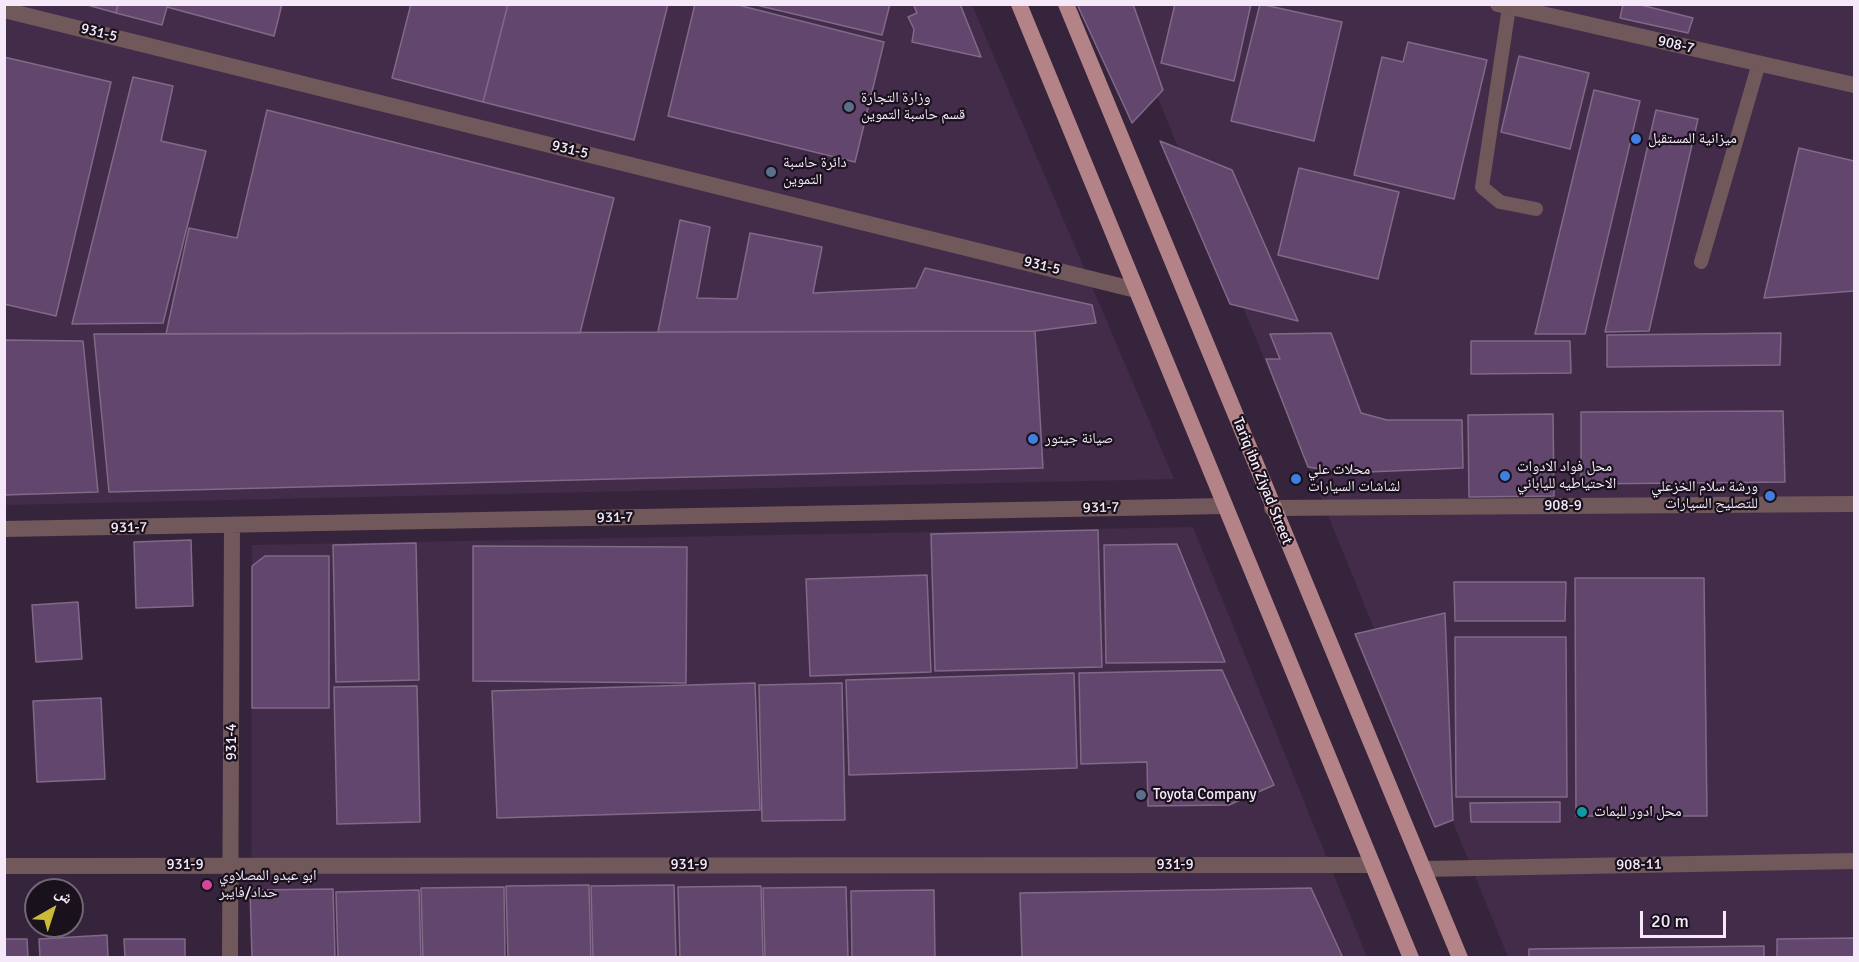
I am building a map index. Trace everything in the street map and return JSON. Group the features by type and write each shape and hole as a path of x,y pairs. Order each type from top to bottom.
{"main road":[{"path":"1019,4 1411,957"},
{"name":"Tariq ibn Ziyad Street","path":"1066,4 1272,508 1460,957"}],"street":[{"name":"908-7","path":"1504,6 1854,85"},
{"name":"931-5","path":"4,10 1136,290"},
{"name":"908-9","path":"1272,508 1854,504"},
{"name":"931-7","path":"4,529 1225,506"},
{"name":"931-4","path":"230,957 232,526"},
{"name":"908-11","path":"1423,869 1854,861"},
{"name":"931-9","path":"4,866 232,864 1372,865"}],"lane":[{"path":"1504,6 1482,187 1500,202 1536,209"},
{"path":"1701,262 1759,63"}],"shaded area":[{"path":"4,5 972,5 1174,479 5,505"},
{"path":"1120,5 1854,5 1854,957 1508,957"},
{"path":"1193,527 1367,957 251,958 252,545"}],"building":[{"path":"84,4 118,4 116,13"},
{"path":"118,4 282,4 274,36 167,7 162,25 116,13"},
{"path":"411,4 508,4 483,102 392,78"},
{"path":"508,4 668,4 634,140 483,102"},
{"path":"695,4 734,4 884,42 855,162 668,116"},
{"path":"752,4 890,4 882,35"},
{"path":"913,4 960,4 981,57 912,42 914,29 908,17 917,13"},
{"path":"1077,4 1133,4 1163,90 1132,123"},
{"path":"1175,4 1251,4 1234,81 1161,63"},
{"path":"1260,4 1342,22 1314,141 1231,121"},
{"path":"1623,4 1637,4 1693,18 1688,33 1620,18"},
{"path":"1408,42 1487,60 1454,199 1354,175 1382,57 1403,62"},
{"path":"1519,56 1589,73 1570,149 1501,132"},
{"path":"4,57 111,82 56,316 4,304"},
{"path":"133,77 173,86 161,141 206,151 163,323 72,324"},
{"path":"1594,90 1640,101 1585,334 1535,334"},
{"path":"267,110 614,198 580,333 166,334 189,228 237,238"},
{"path":"1656,110 1698,119 1649,331 1605,332"},
{"path":"1160,141 1232,170 1298,321 1230,304"},
{"path":"1799,148 1854,161 1854,291 1764,298"},
{"path":"1299,168 1399,192 1378,279 1278,255"},
{"path":"680,220 710,227 697,298 737,299 750,233 822,247 813,293 916,288 925,268 1092,305 1096,323 1035,331 658,332"},
{"path":"1035,331 1043,468 109,492 94,334"},
{"path":"1331,333 1361,413 1387,420 1462,420 1463,468 1344,473 1308,467 1266,359 1280,359 1270,334"},
{"path":"1781,333 1780,365 1607,367 1607,335"},
{"path":"4,340 83,341 98,492 4,495"},
{"path":"1471,341 1570,341 1571,373 1471,374"},
{"path":"1783,411 1785,482 1581,484 1581,412"},
{"path":"1553,414 1554,496 1469,497 1468,415"},
{"path":"1098,530 1102,667 935,671 931,534"},
{"path":"191,540 193,606 136,608 134,542"},
{"path":"416,543 419,680 336,682 333,545"},
{"path":"1177,544 1225,662 1106,663 1104,545"},
{"path":"473,546 687,547 686,683 473,681"},
{"path":"265,556 329,556 329,708 252,708 252,566"},
{"path":"927,575 931,672 810,676 806,579"},
{"path":"1575,578 1704,578 1707,816 1576,816"},
{"path":"1454,582 1566,582 1565,621 1455,621"},
{"path":"78,602 82,659 36,662 32,605"},
{"path":"1445,613 1453,820 1435,827 1355,634"},
{"path":"1455,637 1566,637 1567,797 1456,797"},
{"path":"1222,670 1274,785 1229,805 1148,806 1147,762 1081,764 1079,673"},
{"path":"1074,673 1077,768 849,775 846,680"},
{"path":"755,683 760,810 497,818 492,691"},
{"path":"842,683 845,820 762,821 759,685"},
{"path":"417,686 420,822 337,824 334,687"},
{"path":"101,698 105,779 37,782 33,701"},
{"path":"1560,802 1560,822 1471,822 1470,803"},
{"path":"589,885 591,958 508,958 506,886"},
{"path":"674,885 676,958 593,958 591,886"},
{"path":"761,886 763,958 680,958 678,887"},
{"path":"504,887 505,958 423,958 421,888"},
{"path":"846,887 848,958 765,958 763,888"},
{"path":"1311,888 1343,958 1022,958 1020,893"},
{"path":"333,889 335,958 252,958 250,890"},
{"path":"419,890 421,958 338,958 336,892"},
{"path":"934,890 935,958 852,958 851,891"},
{"path":"107,935 108,958 40,958 39,939"},
{"path":"1854,938 1854,958 1777,958 1777,939"},
{"path":"4,939 27,939 28,958 4,958"},
{"path":"124,939 185,939 185,958 125,958"},
{"path":"1764,946 1764,958 1529,958 1529,949"}],"place":[{"name":"وزارة التجارة قسم حاسبة التموين","path":"849,107"},
{"name":"ميزانية المستقبل","path":"1636,139"},
{"name":"دائرة حاسبة التموين","path":"771,172"},
{"name":"صيانة جيتور","path":"1033,439"},
{"name":"محل فواد الادوات الاحتياطيه للياباني","path":"1505,476"},
{"name":"محلات علي لشاشات السيارات","path":"1296,479"},
{"name":"ورشة سلام الخزعلي للتصليح السيارات","path":"1770,496"},
{"name":"Toyota Company","path":"1141,795"},
{"name":"محل ادور للبمات","path":"1582,812"},
{"name":"ابو عبدو المصلاوي حداد/فايبر","path":"207,885"}]}
